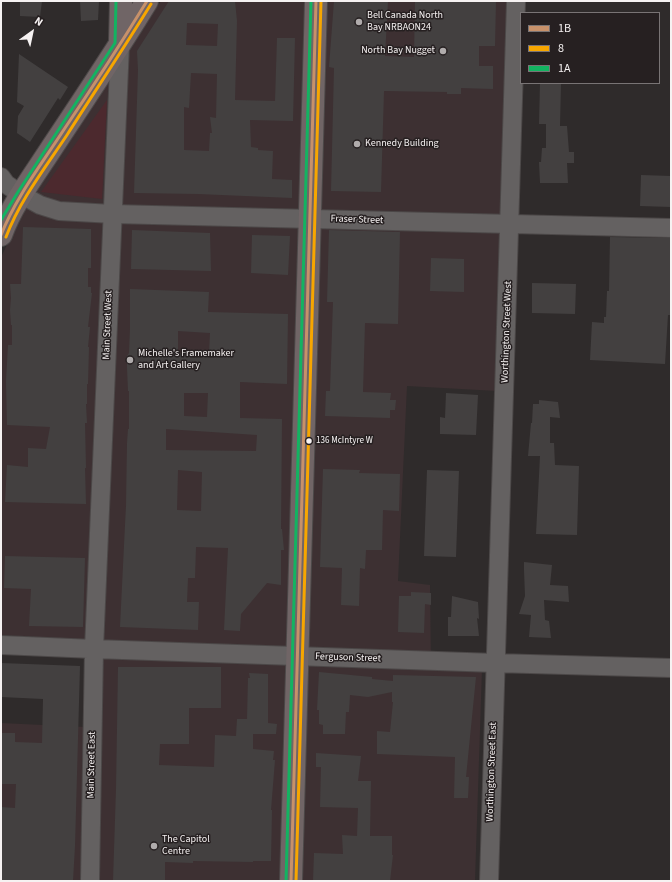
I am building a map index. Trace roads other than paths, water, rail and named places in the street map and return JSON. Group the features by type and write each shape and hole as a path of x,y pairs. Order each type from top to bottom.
{"main road":[{"name":"Main Street West","path":"120,44 121,1"},
{"path":"1,235 5,223 22,195 147,1"},
{"path":"290,881 316,1"}],"street":[{"name":"Worthington Street West","path":"495,664 516,1"},
{"name":"Main Street West","path":"94,650 120,44"},
{"name":"Fraser Street","path":"1,177 6,184 22,195 40,205 59,211 113,214 671,228"},
{"name":"Ferguson Street","path":"1,645 94,650 495,664 671,668"},
{"name":"Main Street East","path":"90,881 94,650"},
{"name":"Worthington Street East","path":"490,881 495,664"}],"place":[{"name":"Bell Canada North Bay NRBAON24","path":"359,22"},
{"name":"North Bay Nugget","path":"443,51"},
{"name":"Kennedy Building","path":"357,144"},
{"name":"Michelle's Framemaker and Art Gallery","path":"130,360"},
{"name":"136 McIntyre W","path":"309,441"},
{"name":"The Capitol Centre","path":"154,846"}]}
